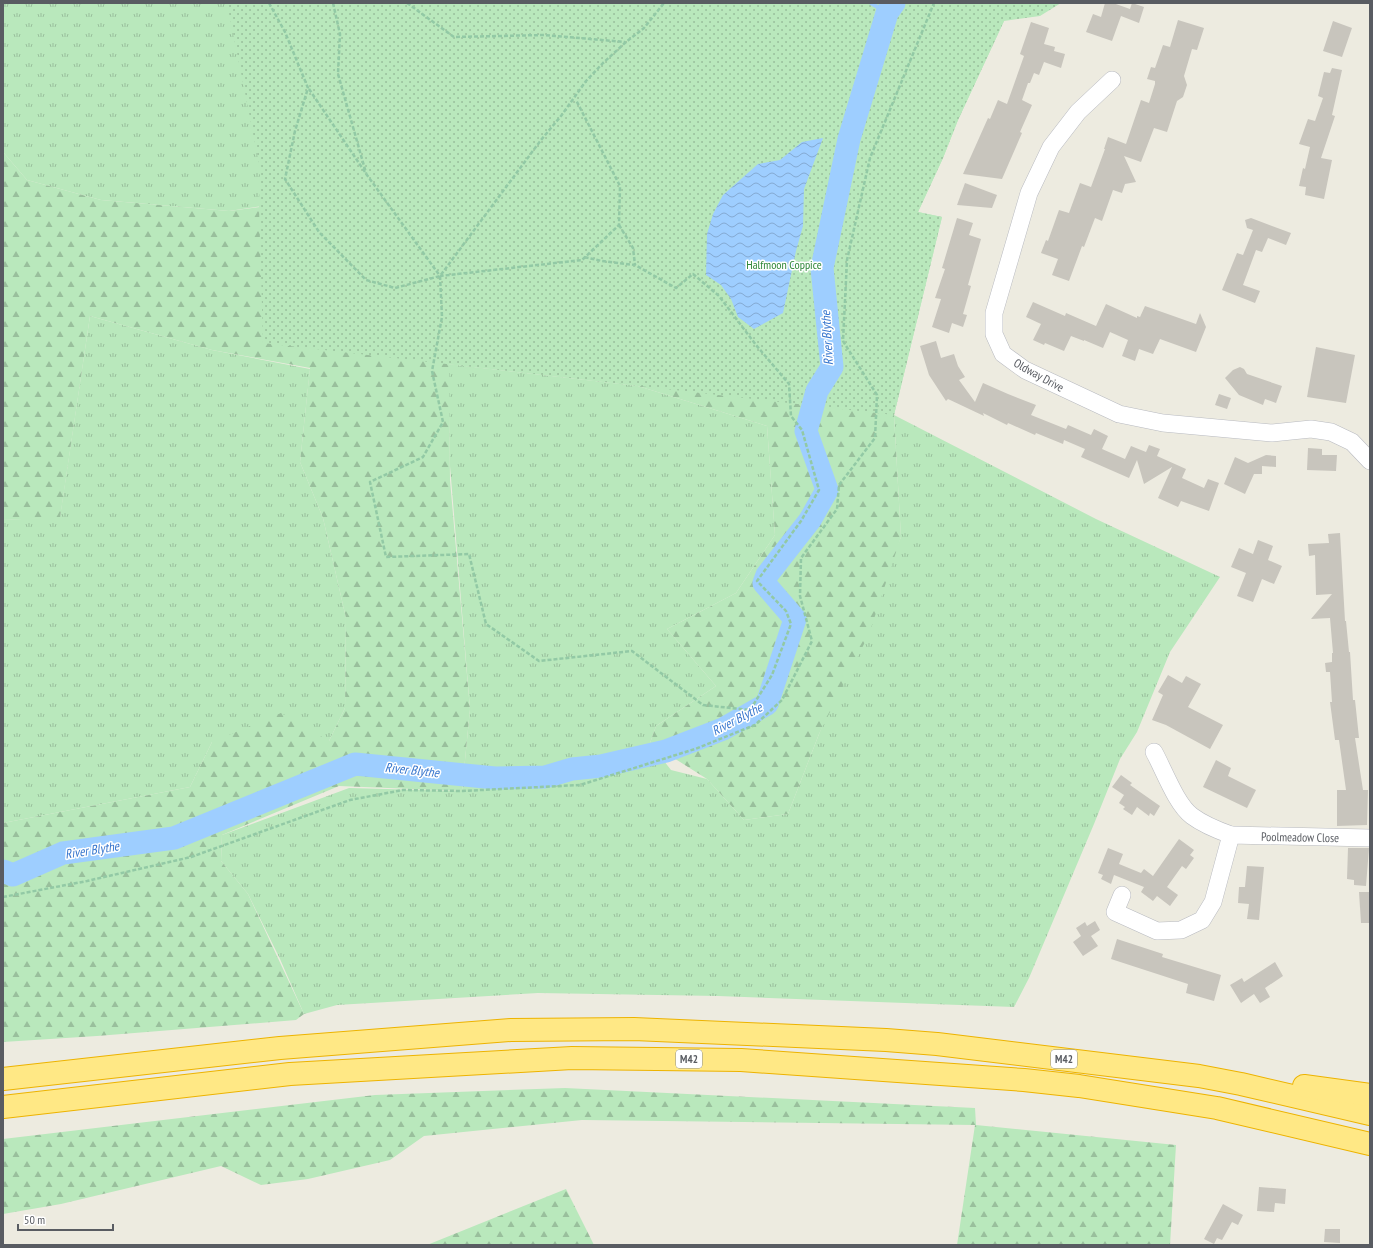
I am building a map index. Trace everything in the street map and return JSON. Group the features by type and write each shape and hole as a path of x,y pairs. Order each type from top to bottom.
{"highway":[{"name":"M42","path":"3,1078 280,1048 511,1030 634,1029 886,1040 938,1044 1191,1075 1241,1084 1370,1114"},
{"name":"M42","path":"3,1107 290,1074 572,1058 742,1060 1024,1080 1079,1086 1217,1108 1370,1144"},
{"path":"1241,1084 1313,1086 1370,1095"},
{"path":"1079,1086 1300,1137 1370,1160"}],"street":[{"name":"Oldway Drive","path":"1112,80 1078,112 1051,147 1029,193 994,313 994,334 1003,354 1025,370 1119,414 1163,423 1272,433 1311,429 1331,432 1352,442 1370,461"},
{"name":"Poolmeadow Close","path":"1154,752 1180,803 1191,816 1209,828 1231,835 1370,838"},
{"path":"1122,895 1115,912 1157,931 1181,930 1202,920 1212,902 1231,835"}],"path":[{"path":"270,3 285,32 308,88 367,175 440,276 442,317 432,371 443,422 423,457 370,482 386,557 469,554 486,624 539,661 632,651 703,705 750,710 772,675 791,624 786,611 757,581 801,521 819,490 802,430 791,416 789,384 756,345 719,296 693,274 676,288 635,265 584,257"},
{"path":"333,3 340,34 338,74 367,175"},
{"path":"407,3 454,37 544,35 626,42"},
{"path":"440,276 586,81 603,63 644,28 664,3"},
{"path":"3,897 87,881 191,857 350,800 403,790 462,791 580,785 695,749 754,725 782,700 812,641 800,596 801,558 837,509 839,485 875,438 877,395 843,341 848,260 870,158 934,3"},
{"path":"308,88 295,130 285,179 319,232 366,280 395,288 440,276 582,260 619,225"},
{"path":"576,100 620,186 619,225 633,248 635,265"}],"green space":[{"path":"3,3 441,3 275,204 229,211 101,200 27,180 3,152"},
{"path":"227,3 1061,3 1040,16 1004,21 958,120 943,158 918,212 942,217 894,415 263,343 259,207 260,168"},
{"name":"Halfmoon Coppice","path":"1004,21 958,120 943,158 918,212 942,217 894,415 901,537 869,634 819,734 788,814 744,820 707,779 650,743 656,726 716,686 667,629 736,593 775,535 767,426 638,386 449,364 450,480 470,709 462,791 339,786 222,835 221,861 248,894 304,1014 296,1020 3,1042 3,823 190,787 212,742 281,713 329,741 345,708 346,618 323,518 300,462 310,368 212,350 90,316 60,518 3,520 3,152 27,180 101,200 229,211 275,205"},
{"path":"90,316 212,350 310,369 300,462 323,518 346,618 345,708 329,741 212,742 190,787 3,823 3,520 60,517"},
{"path":"448,364 638,386 767,426 775,535 736,593 667,629 716,686 656,726 650,743 671,770 707,779 744,820 788,814 819,734 901,537 894,415 1096,519 1220,577 1170,652 1137,732 1120,759 1029,978 1014,1007 718,996 538,993 337,1005 304,1014 280,959 248,894 221,861 222,835 349,788 462,791 470,709 450,466"},
{"path":"565,1088 975,1108 976,1125 1176,1145 1170,1245 957,1245 975,1125 582,1120 424,1136 390,1160 308,1179 261,1185 221,1166 61,1204 3,1214 3,1139 375,1095"},
{"path":"566,1189 594,1245 427,1245"}],"water":[{"path":"823,138 804,189 803,226 796,251 783,313 754,329 738,317 731,299 721,285 706,275 707,234 713,214 723,195 758,164 780,160 802,142"}],"building":[{"path":"1105,3 1113,3 1130,9 1132,3 1144,7 1139,23 1121,16 1112,41 1086,32 1093,14 1101,17"},
{"path":"1178,20 1204,28 1197,50 1192,49 1184,76 1187,85 1183,97 1177,101 1167,132 1154,128 1141,162 1124,156 1136,182 1125,184 1122,193 1113,190 1102,221 1095,218 1084,247 1082,246 1069,281 1052,275 1058,259 1041,253 1046,240 1048,241 1059,210 1069,213 1080,183 1091,187 1108,137 1126,144 1141,100 1149,103 1155,84 1155,81 1147,79 1151,67 1155,68 1163,45 1170,47"},
{"path":"1333,21 1352,28 1342,57 1323,51"},
{"path":"1031,22 1049,28 1044,44 1055,47 1054,51 1065,54 1061,68 1044,62 1039,75 1034,73 1030,83 1028,83 1022,100 1032,105 1020,132 1022,133 1002,179 963,174 988,118 990,119 998,100 1007,104 1024,56 1020,54"},
{"path":"1332,68 1342,70 1332,115 1335,116 1321,158 1332,160 1324,199 1305,195 1306,187 1299,186 1310,147 1299,144 1308,119 1315,121 1323,98 1318,96 1324,72 1330,73"},
{"path":"965,183 997,195 992,208 957,205"},
{"path":"957,218 973,223 969,235 981,239 968,285 971,286 963,314 967,315 963,327 952,323 949,333 932,327 941,299 935,298 945,269 942,268"},
{"path":"1251,218 1291,233 1286,245 1268,238 1262,252 1256,250 1243,285 1260,291 1255,303 1222,290 1237,253 1243,255 1253,230 1247,228 1245,220"},
{"path":"1033,302 1065,316 1066,313 1096,326 1106,304 1137,318 1137,316 1140,317 1145,306 1196,324 1200,313 1206,327 1196,352 1160,339 1153,354 1139,349 1135,361 1122,356 1128,340 1110,332 1103,348 1071,336 1064,351 1033,340 1041,324 1026,317"},
{"path":"936,341 941,358 954,354 958,366 965,377 959,380 975,402 983,383 1036,405 1031,415 1066,429 1068,425 1091,435 1094,429 1108,436 1102,449 1125,459 1131,446 1146,452 1149,445 1160,449 1157,456 1186,469 1182,478 1204,488 1208,479 1219,483 1209,511 1181,501 1178,507 1158,498 1172,467 1144,484 1137,460 1129,478 1081,457 1085,449 1064,440 1063,444 1036,433 1035,435 1008,423 1007,425 983,413 984,416 948,399 946,401 929,375 920,346"},
{"path":"1316,347 1355,355 1346,403 1307,397"},
{"path":"1240,367 1244,369 1247,374 1282,386 1276,403 1265,399 1263,405 1239,395 1225,378 1233,370"},
{"path":"1219,394 1231,398 1227,409 1215,405"},
{"path":"1308,448 1322,449 1322,455 1337,455 1336,471 1307,470"},
{"path":"1266,455 1276,456 1276,467 1262,466 1262,474 1254,474 1245,494 1224,484 1235,457 1248,463"},
{"path":"1340,533 1345,621 1350,652 1353,700 1355,700 1359,738 1355,738 1363,790 1368,790 1367,825 1337,826 1337,790 1346,790 1339,740 1335,740 1330,702 1332,702 1330,672 1326,672 1325,663 1332,662 1333,653 1330,618 1311,619 1332,594 1316,595 1315,555 1309,556 1308,544 1329,543 1328,534"},
{"path":"1258,540 1273,546 1268,560 1282,566 1274,584 1262,579 1253,602 1237,596 1246,573 1231,567 1239,548 1253,554"},
{"path":"1168,675 1182,683 1186,676 1201,684 1188,707 1223,725 1210,749 1166,725 1152,720 1163,695 1158,692"},
{"path":"1216,760 1231,768 1228,776 1256,790 1247,808 1203,787"},
{"path":"1121,775 1132,783 1130,785 1160,806 1154,816 1150,813 1149,816 1137,807 1132,815 1123,809 1125,807 1119,803 1124,795 1112,787"},
{"path":"1179,839 1194,850 1190,855 1194,858 1186,869 1182,866 1167,887 1178,895 1170,906 1157,896 1153,901 1141,892 1144,887 1114,875 1111,884 1101,879 1103,875 1098,873 1108,848 1123,854 1119,864 1141,873 1144,869 1153,876"},
{"path":"1348,848 1369,848 1366,886 1354,885 1354,880 1347,879"},
{"path":"1247,866 1264,867 1259,920 1247,919 1249,904 1238,903 1239,887 1245,887"},
{"path":"1359,892 1370,892 1370,923 1361,923"},
{"path":"1095,921 1100,930 1091,936 1098,946 1083,956 1073,942 1081,936 1076,928 1085,922 1087,926"},
{"path":"1117,939 1163,954 1162,957 1221,975 1214,1001 1186,993 1188,984 1111,959"},
{"path":"1275,962 1283,976 1265,988 1270,997 1260,1003 1254,994 1241,1003 1230,985 1242,978 1244,982"},
{"path":"1259,1187 1286,1189 1285,1204 1275,1203 1274,1212 1257,1211"},
{"path":"1223,1204 1243,1215 1238,1225 1232,1222 1222,1240 1217,1238 1214,1244 1204,1239"},
{"path":"1325,1229 1340,1229 1340,1243 1324,1242"}],"waterway":[{"path":"871,3 887,13"},
{"name":"River Blythe","path":"3,871 13,875 63,853 174,838 355,764 495,778 545,777 572,769 601,766 666,751 723,729 767,704 795,619 764,583 767,575 810,520 827,490 806,431 817,391 832,367 822,268 849,139 887,13 894,3"}]}
